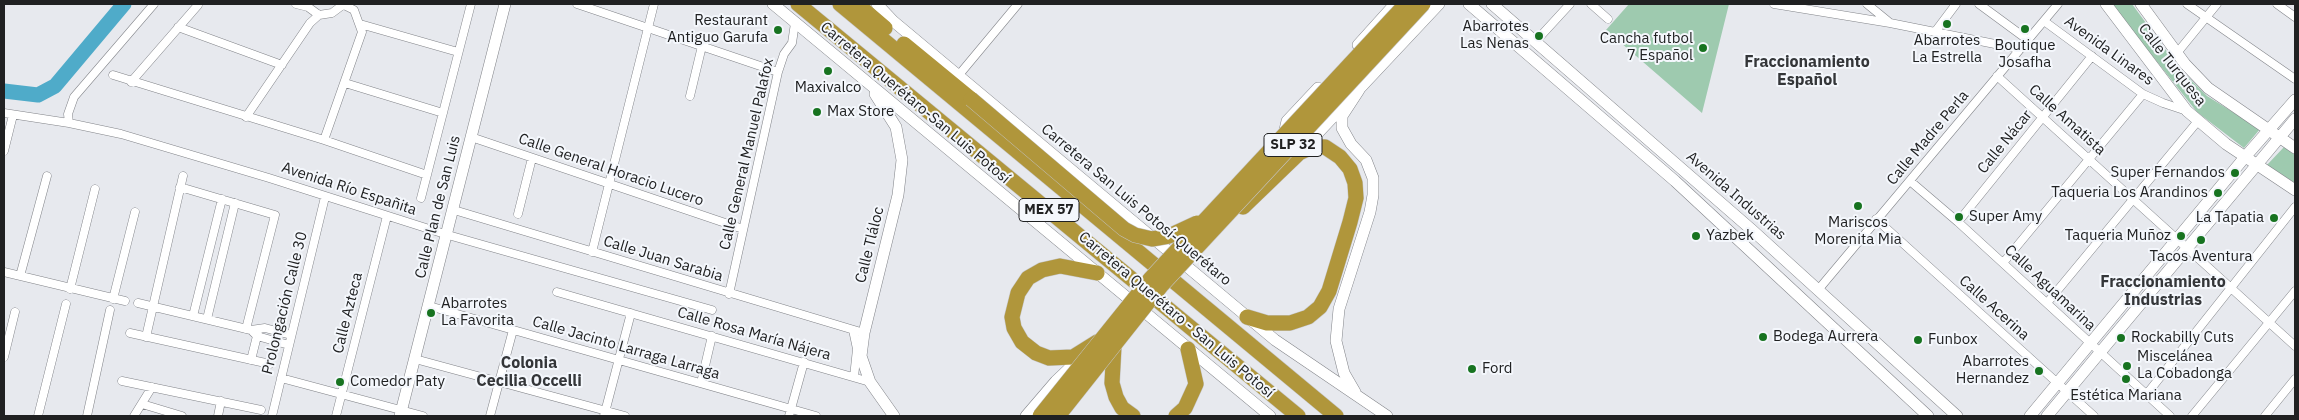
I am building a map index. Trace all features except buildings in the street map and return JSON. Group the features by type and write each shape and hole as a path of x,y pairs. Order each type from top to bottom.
{"highway":[{"name":"Carretera Querétaro - San Luis Potosí","path":"798,4 1298,416"},
{"name":"Carretera Querétaro - San Luis Potosí","path":"840,4 1336,416"},
{"name":"SLP 32","path":"857,4 971,98 1124,229 1135,235 1152,239 1161,238 1207,218"},
{"path":"862,4 893,21"},
{"name":"SLP 32","path":"1058,416 1109,342 1207,218 1406,4"},
{"name":"SLP 32","path":"1156,282 1229,214 1429,7"},
{"path":"1229,214 1241,209 1299,153 1312,147 1325,148 1340,157 1350,169 1355,183 1356,198 1350,222 1329,291 1320,307 1308,317 1290,323 1267,323 1247,316"},
{"path":"1097,273 1060,266 1042,270 1028,278 1018,293 1012,318 1014,328 1022,342 1036,353 1049,358 1073,357 1109,342 1112,383 1116,397 1122,408 1133,416"},
{"name":"SLP 32","path":"1040,416 1109,342"},
{"path":"1176,416 1185,408 1196,384 1188,348"}],"main road":[{"name":"Calle Plan de San Luis","path":"401,413 449,232 505,4"},
{"name":"Carretera Querétaro-San Luis Potosí","path":"773,4 1270,416"},
{"name":"Carretera San Luis Potosí-Querétaro","path":"877,4 893,21 958,76 1275,340 1387,416"},
{"name":"SLP 32","path":"1283,137 1287,121 1395,4"},
{"name":"SLP 32","path":"1299,153 1359,90 1429,7 1439,4"},
{"path":"1429,7 1444,4"},
{"name":"Avenida Industrias","path":"1492,4 1752,230 1957,416"},
{"name":"Calle Turquesa","path":"2106,4 2187,111 2245,157 2295,190"},
{"name":"Calle Turquesa","path":"2141,4 2177,53 2208,88 2295,148"},
{"name":"Avenida Industrias","path":"1469,5 1675,181 1928,416"},
{"name":"Calle Tláloc","path":"865,80 892,119 899,136 902,160 898,195 858,332 861,356 870,382 894,416"},
{"path":"1359,90 1342,116 1342,128 1351,144 1366,160 1373,178 1372,195 1370,212 1340,309 1336,341 1344,373 1359,397"},
{"path":"2047,416 2257,165 2295,100"},
{"path":"2030,416 2245,157 2295,119"},
{"path":"1675,181 1684,170"},
{"path":"1738,241 1752,230"},
{"path":"1763,264 1789,263"},
{"path":"1790,288 1800,294 1812,293 1818,290"},
{"path":"1026,416 1056,381 1109,342"},
{"path":"1876,368 1887,361 1897,362"}],"street":[{"path":"69,123 68,114 74,97 154,4"},
{"path":"296,4 308,7 319,15"},
{"path":"421,198 471,4"},
{"path":"577,4 778,72"},
{"path":"592,252 654,4"},
{"path":"958,76 1018,4"},
{"path":"1556,4 1563,11"},
{"path":"1536,41 1570,4"},
{"path":"1591,4 1608,19"},
{"path":"1774,4 1890,23 2020,49"},
{"path":"1868,4 1890,23"},
{"path":"1935,32 1956,4"},
{"path":"1982,4 2028,40"},
{"name":"Calle Madre Perla","path":"1818,290 2058,4"},
{"path":"2187,4 2295,79"},
{"path":"2177,53 2217,4"},
{"path":"2276,4 2295,17"},
{"path":"131,82 198,5"},
{"path":"246,117 310,23 319,15 332,13 344,5 355,7 362,32 324,140"},
{"name":"Avenida Linares","path":"2044,21 2143,94 2163,104 2187,111"},
{"name":"Calle General Manuel Palafox","path":"729,294 778,72 784,54 792,44 796,23"},
{"path":"360,24 458,52"},
{"path":"178,28 282,65"},
{"path":"690,96 702,46"},
{"name":"Calle Nácar","path":"1958,222 2092,56"},
{"path":"112,75 324,140 427,174"},
{"name":"Calle Amatista","path":"1997,76 2295,346"},
{"path":"344,83 443,113"},
{"path":"2003,262 2143,94"},
{"name":"Avenida Río Españita","path":"4,113 69,123 121,134 387,216 449,232 712,310"},
{"path":"4,151 13,115"},
{"path":"2047,302 2198,121"},
{"name":"Calle General Horacio Lucero","path":"471,137 743,229"},
{"path":"518,214 532,158"},
{"path":"20,276 47,176"},
{"path":"146,337 183,176"},
{"name":"Calle Aguamarina","path":"1910,181 2003,262 2100,354 2170,416"},
{"path":"180,187 276,215 253,331 252,360"},
{"path":"70,289 95,189"},
{"name":"Prolongación Calle 30","path":"272,416 325,197"},
{"path":"193,316 222,199"},
{"path":"207,320 235,203"},
{"path":"2146,395 2295,208"},
{"path":"114,299 135,212"},
{"name":"Calle Juan Sarabia","path":"453,212 858,332"},
{"name":"Calle Azteca","path":"336,416 387,216"},
{"name":"Calle Acerina","path":"1876,219 2094,416"},
{"path":"4,272 125,301"},
{"path":"200,289 214,293"},
{"path":"2192,416 2295,291"},
{"name":"Calle Rosa María Nájera","path":"557,292 870,382"},
{"path":"138,303 253,331 291,335"},
{"path":"38,416 66,304"},
{"name":"Calle Jacinto Larraga Larraga","path":"429,306 701,383 790,413 816,416"},
{"path":"87,416 110,310"},
{"path":"4,357 15,312"},
{"path":"605,414 631,313"},
{"path":"490,416 513,330"},
{"path":"253,331 289,345"},
{"path":"854,377 858,332"},
{"path":"130,333 270,364"},
{"path":"701,383 712,336"},
{"path":"415,358 605,414 625,416"},
{"path":"790,413 804,362"},
{"path":"282,378 342,394 401,413 423,416"},
{"path":"2265,416 2295,379"},
{"path":"122,381 261,410"},
{"path":"134,416 152,387"},
{"path":"218,416 221,401"},
{"path":"142,404 182,416"}],"green space":[{"path":"1629,4 1729,4 1702,113 1606,30"},
{"path":"2111,4 2132,4 2179,68 2207,96 2260,129 2244,148 2197,112"},
{"path":"2284,147 2295,155 2295,183 2267,165"}],"waterway":[{"path":"4,91 38,95 55,86 124,4"}],"place":[{"name":"Abarrotes La Estrella","path":"1947,24"},
{"name":"Boutique Josafha","path":"2025,29"},
{"name":"Restaurant Antiguo Garufa","path":"778,30"},
{"name":"Abarrotes Las Nenas","path":"1539,36"},
{"name":"Cancha futbol 7 Español","path":"1703,48"},
{"name":"Maxivalco","path":"828,71"},
{"name":"Max Store","path":"817,112"},
{"name":"Super Fernandos","path":"2235,173"},
{"name":"Taqueria Los Arandinos","path":"2218,193"},
{"name":"Mariscos Morenita Mia","path":"1858,206"},
{"name":"Super Amy","path":"1959,217"},
{"name":"La Tapatia","path":"2274,218"},
{"name":"Yazbek","path":"1696,236"},
{"name":"Taqueria Muñoz","path":"2181,236"},
{"name":"Tacos Aventura","path":"2201,240"},
{"name":"Abarrotes La Favorita","path":"431,313"},
{"name":"Bodega Aurrera","path":"1763,337"},
{"name":"Rockabilly Cuts","path":"2121,338"},
{"name":"Funbox","path":"1918,340"},
{"name":"Miscelánea La Cobadonga","path":"2127,366"},
{"name":"Ford","path":"1472,369"},
{"name":"Abarrotes Hernandez","path":"2039,371"},
{"name":"Estética Mariana","path":"2126,379"},
{"name":"Comedor Paty","path":"340,382"}],"district":[{"name":"Fraccionamiento Español","path":"1807,71"},
{"name":"Fraccionamiento Industrias","path":"2163,291"},
{"name":"Colonia Cecilia Occelli","path":"529,372"}]}
